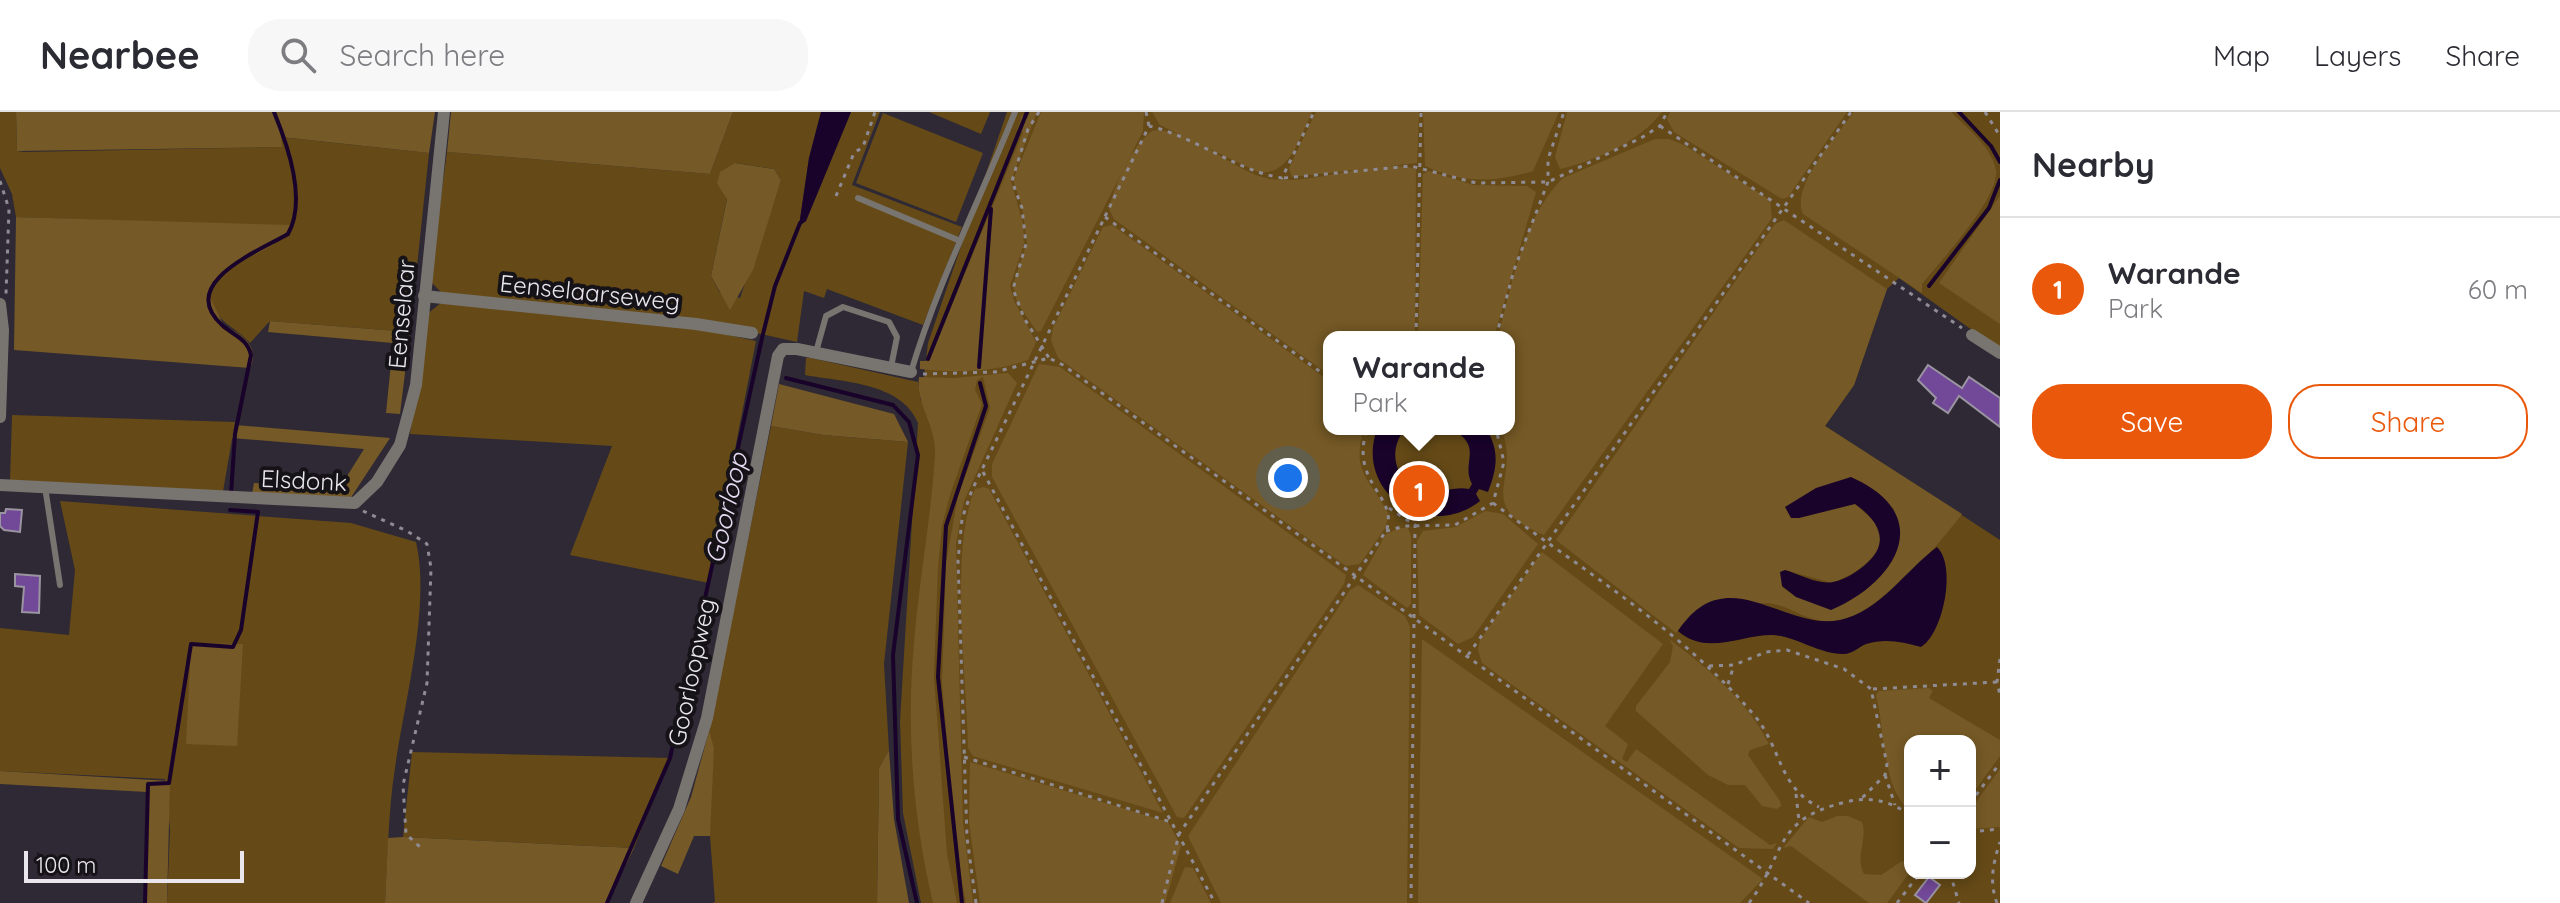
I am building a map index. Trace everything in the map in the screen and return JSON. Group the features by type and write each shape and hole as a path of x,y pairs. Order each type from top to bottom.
{"street":[{"name":"Eenselaar","path":"355,503 377,482 400,445 416,385 444,112"},
{"name":"Eenselaarseweg","path":"424,296 696,324 752,333"},
{"path":"0,304 0,417"},
{"path":"1972,335 2000,353"},
{"name":"Goorloopweg","path":"636,903 679,809 707,718 778,356 783,349 816,352"},
{"path":"816,352 911,372"},
{"name":"Elsdonk","path":"0,485 355,503"}],"lane":[{"path":"911,372 958,240 971,223 1015,112"},
{"path":"858,198 958,240"},
{"path":"816,352 826,316 843,307 889,322 897,337 891,369"},
{"path":"45,487 60,585"}],"path":[{"path":"836,196 854,153 863,147 875,112"},
{"path":"1039,112 1028,129 1012,181 1022,208 1026,244 1012,280 1016,302 1049,358 1809,903"},
{"path":"976,903 967,838 964,757 958,560 962,519 972,490 1041,344 1149,126 1146,112"},
{"path":"1282,178 1314,112"},
{"path":"1416,331 1421,112"},
{"path":"1498,331 1514,270 1548,182 1548,159 1564,112"},
{"path":"1149,126 1199,143 1256,173 1282,178 1392,166 1421,169 1476,183 1548,182 1641,138 1660,126 1667,112"},
{"path":"1467,656 1851,112"},
{"path":"1985,112 2000,136"},
{"path":"1660,126 1972,335"},
{"path":"0,181 9,209 7,291 0,304"},
{"path":"1104,216 1323,374"},
{"path":"911,372 986,372 1049,358"},
{"path":"1365,435 1368,481 1389,508 1415,525"},
{"path":"1386,531 1415,525 1455,525 1493,503 1504,462 1497,435"},
{"path":"983,472 1215,903"},
{"name":"Elsdonk","path":"355,503 364,512 407,531 427,544 431,568 427,683 403,785 406,834 420,847"},
{"path":"1493,503 1709,666 1773,743 1796,794 1799,821"},
{"path":"1162,903 1179,834 1386,531 1389,508"},
{"path":"1411,903 1415,525"},
{"path":"1709,666 1734,665 1766,652 1787,650 1844,669 1871,689 1997,682"},
{"path":"2000,659 1997,682 2000,695"},
{"path":"1727,686 1734,665"},
{"path":"1871,689 1886,754 1885,775 1895,805"},
{"path":"964,757 1171,822"},
{"path":"1976,795 2000,763"},
{"path":"1862,798 1885,775"},
{"path":"1796,794 1819,807"},
{"path":"1749,903 1768,874 1774,853 1799,821 1819,807 1862,798 1895,805 1904,811"},
{"path":"1976,831 2000,829"},
{"path":"1997,903 1992,888 1992,870 2000,842"},
{"path":"1897,903 1915,879"},
{"path":"1952,879 1959,903"}],"shaded area":[{"path":"0,112 16,112 17,151 24,152 281,147 280,137 429,153 410,332 270,321 250,343 217,314 210,297 229,269 279,241 189,223 16,217 12,194 0,168"},
{"path":"16,112 435,112 429,153 281,137 282,147 17,151"},
{"path":"451,112 733,112 710,174 447,152"},
{"path":"733,112 821,112 809,158 799,226 806,221 851,112 880,112 852,185 962,227 923,325 827,289 824,298 804,291 797,342 698,320 444,295 430,281 447,152 710,174","holes":["736,163 774,169 781,180 740,298 720,293 711,276 727,198 717,184"]},
{"path":"821,112 851,112 806,221 799,226 809,158"},
{"path":"929,112 990,112 981,134"},
{"path":"1007,112 2000,112 2000,350 1899,278 1887,289 1854,385 1825,426 2000,540 2000,903 921,903 903,813 900,721 918,423 910,409 885,392 853,382 805,375 806,358 918,382 921,402 928,343"},
{"path":"1030,112 1037,112 1011,181 1023,224 1024,244 1010,286 1015,303 1036,342 1028,360 1015,364 975,370 920,369 920,361 929,361 1023,132 1017,130 1022,115 1027,119"},
{"path":"1041,112 1144,112 1143,131 1041,331 1037,332 1017,302 1013,285 1027,243 1022,206 1013,180"},
{"path":"1152,112 1312,112 1286,162 1269,172 1258,172 1160,125"},
{"path":"1316,112 1419,112 1417,163 1292,177 1289,168"},
{"path":"1423,112 1559,112 1533,171 1505,178 1479,179 1452,176 1425,166"},
{"path":"1567,112 1662,112 1629,141 1588,161 1560,169 1555,157"},
{"path":"1670,112 1847,112 1788,197 1782,199 1674,132 1667,119"},
{"path":"1854,112 1951,112 1978,138 1993,161 1995,182 1989,196 1967,229 1922,284 1922,293 1803,214 1803,190 1809,176"},
{"path":"883,113 983,153 956,222 856,183"},
{"path":"1152,131 1183,135 1241,168 1270,179 1307,179 1382,166 1416,169 1415,331 1323,331 1323,371 1114,219 1109,209 1115,188 1144,138"},
{"path":"1655,139 1669,139 1684,145 1770,200 1772,218 1544,535 1522,524 1510,513 1504,501 1507,462 1503,435 1515,435 1515,331 1500,331 1529,232 1549,194 1563,178"},
{"path":"735,163 774,169 781,180 753,270 730,310 711,276 727,199 717,184 720,172"},
{"path":"1429,171 1473,185 1527,186 1536,192 1496,331 1418,331 1423,174"},
{"path":"2000,196 2000,324 1939,283"},
{"path":"16,217 290,225 272,245 226,272 210,297 224,326 243,337 251,347 250,368 14,350"},
{"path":"1784,220 1887,289 1854,385 1825,426 1962,514 1904,580 1867,608 1849,617 1823,621 1776,604 1760,603 1684,622 1676,633 1556,540 1775,224","holes":["1861,481 1894,509 1878,576 1842,605 1796,597 1782,587 1785,570 1832,583 1840,580 1867,563 1882,543 1875,522 1855,504 1785,507"]},
{"path":"1112,225 1323,377 1323,435 1362,435 1361,467 1389,515 1385,528 1360,564 1346,566 1058,358 1051,340 1053,328 1103,227"},
{"path":"442,302 696,328 756,341 709,583 570,555 612,446 410,434 426,315"},
{"path":"270,321 410,332 400,414 386,413 393,343 268,332"},
{"path":"1039,364 1060,367 1346,575 1344,584 1184,818 1177,817 992,477 992,464"},
{"path":"1008,373 1017,383 964,501 956,544 963,822 973,903 966,903 956,852 942,683 946,563 958,496 990,408 983,377 977,380 975,390 982,404 942,526 934,676 947,854 957,903 933,903 920,839 911,741 914,643 935,456 933,435 920,396 919,377 954,378"},
{"path":"779,384 894,414 908,442 823,435 771,426"},
{"path":"12,415 235,422 222,497 10,481"},
{"path":"235,425 390,438 348,502 251,499 254,483 339,489 364,449 232,438"},
{"path":"771,426 823,435 908,442 884,664 889,750 879,768 877,903 712,903 715,902 710,836 709,731"},
{"path":"1376,435 1401,435 1395,458 1402,476 1419,488 1435,491 1469,489 1472,484 1468,469 1469,449 1460,435 1489,435 1496,460 1488,492 1479,489 1476,494 1480,501 1460,512 1439,516 1418,513 1400,504 1386,491 1376,473 1373,452"},
{"path":"1851,477 1878,492 1893,510 1900,528 1898,547 1889,566 1874,583 1831,610 1796,597 1782,586 1780,572 1785,570 1827,583 1847,577 1874,556 1880,540 1876,525 1855,504 1799,518 1791,518 1785,507 1816,488"},
{"path":"975,489 989,489 1163,813 973,756 968,748 961,615 963,546 967,515"},
{"path":"60,501 351,523 416,542 420,567 418,624 393,785 385,903 167,903 170,830 165,779 0,771 0,628 69,635 75,570"},
{"path":"1485,511 1503,514 1538,544 1473,637 1458,644 1419,615 1417,541 1423,531 1456,527"},
{"path":"1408,528 1411,536 1411,604 1407,608 1363,575 1386,534"},
{"path":"1937,547 1946,569 1945,599 1936,629 1921,647 1880,641 1847,654 1835,654 1781,636 1712,643 1700,642 1678,631 1697,610 1716,600 1736,598 1819,621 1854,616 1880,599"},
{"path":"1542,552 1663,644 1605,726 1628,744 1622,759 1627,762 1636,749 1770,845 1777,843 1773,849 1739,848 1482,663 1478,650 1480,640"},
{"path":"1358,585 1405,616 1410,627 1407,903 1221,903 1188,836 1350,590"},
{"path":"1422,639 1763,879 1740,903 1418,903"},
{"path":"1669,639 1725,686 1760,728 1769,744 1750,750 1748,755 1780,801 1781,806 1777,809 1762,806 1745,785 1728,785 1708,775 1636,711 1636,706 1670,662 1673,646"},
{"path":"191,643 243,644 237,746 186,744"},
{"path":"1929,688 1933,691 1929,698 2000,740 2000,756 1976,789 1976,735 1904,735 1904,804 1889,774 1876,695 1879,691"},
{"path":"709,731 714,748 710,836 694,836 678,874 661,866 691,797"},
{"path":"889,750 894,819 909,903 877,903 879,768"},
{"path":"412,752 670,758 634,848 403,837"},
{"path":"970,762 1168,822 1181,846 1165,903 980,903 969,822"},
{"path":"2000,769 2000,827 1976,829 1976,802"},
{"path":"0,771 170,781 167,903 146,903 147,792 0,784"},
{"path":"1837,816 1848,816 1862,822 1861,861 1864,874 1881,875 1904,862 1905,879 1887,903 1869,903 1791,846 1783,848 1809,817 1822,822"},
{"path":"388,838 634,848 607,903 385,903"},
{"path":"1185,867 1193,868 1211,903 1170,903"}],"building":[{"path":"1928,365 1962,388 1969,377 2000,398 2000,427 1959,396 1948,413 1933,403 1936,398 1918,380"},
{"path":"6,509 22,510 20,532 4,530 0,526 0,513 5,513"},
{"path":"15,574 40,576 39,613 22,612 24,587 15,586"},
{"path":"1927,879 1940,885 1926,903 1915,895"}],"waterway":[{"path":"231,494 235,434 251,355 243,341 222,325 210,310 209,295 215,282 227,270 288,234 293,220 296,189 285,141 274,112"},
{"path":"928,359 1027,112"},
{"path":"1959,112 1991,146 2000,162"},
{"path":"1929,286 1989,208 2000,180"},
{"path":"979,367 991,209"},
{"name":"Goorloop","path":"607,903 670,758 762,338 775,286 800,223"},
{"path":"786,378 893,405 909,422 918,455 893,655 898,819 917,903"},
{"path":"962,903 938,677 946,526 986,406 980,383"},
{"path":"145,903 148,784 169,783 191,644 233,647 241,630 258,512 230,510"}],"place":[{"name":"Warande","path":"1419,491"}]}
